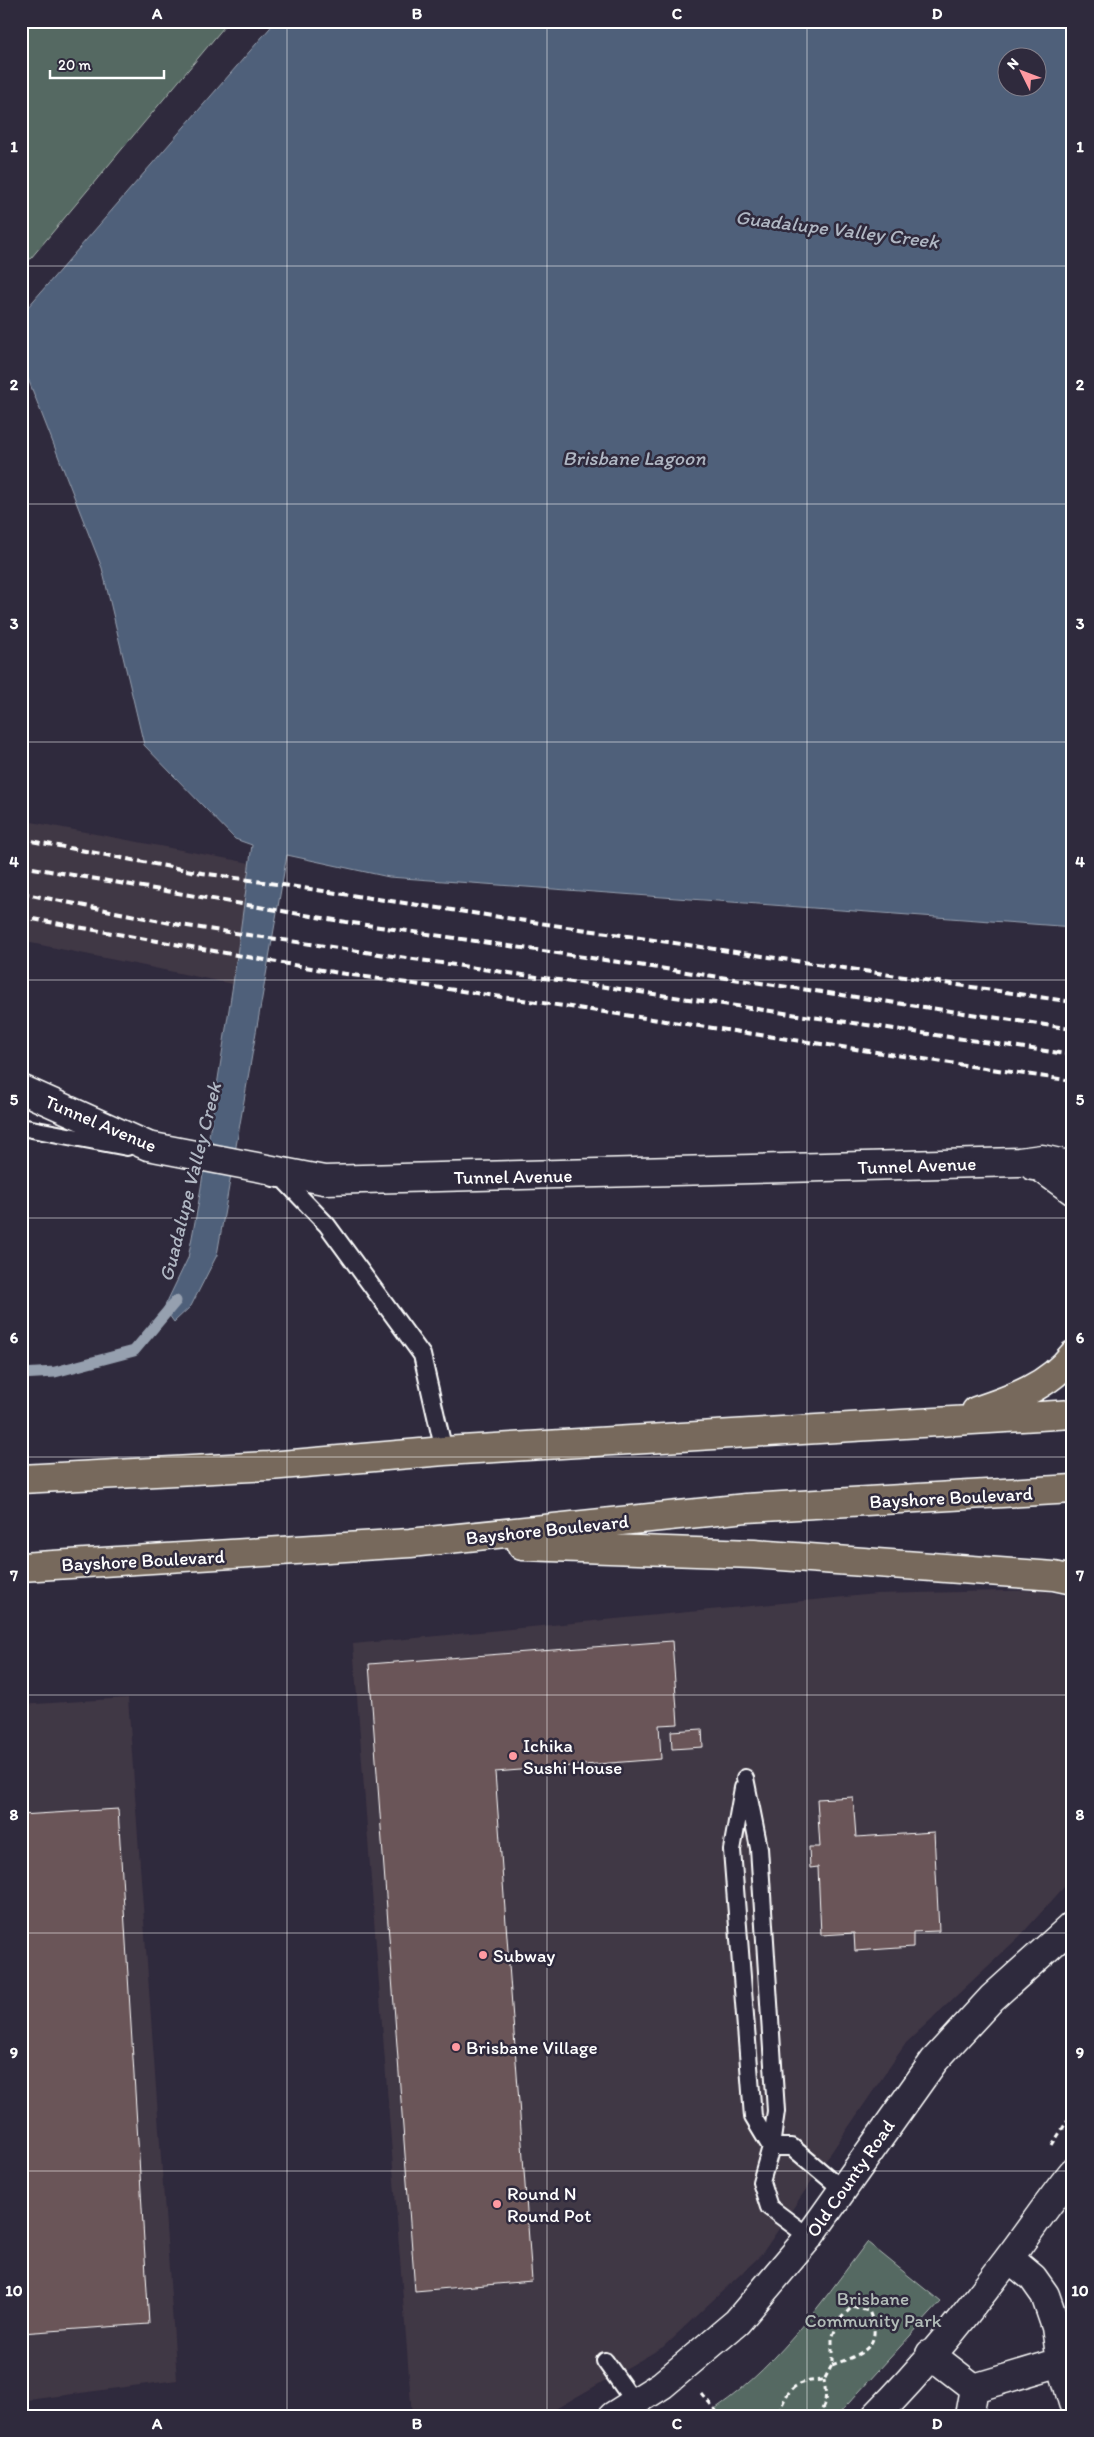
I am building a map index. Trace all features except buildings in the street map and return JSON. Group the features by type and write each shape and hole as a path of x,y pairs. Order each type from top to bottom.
{"main road":[{"path":"943,1422 1014,1398 1041,1384 1067,1363 1073,1355"},
{"path":"21,1480 269,1466 444,1451 1073,1414"},
{"name":"Bayshore Boulevard","path":"21,1567 410,1543 746,1508 1073,1490"},
{"path":"410,1543 754,1554 1054,1576 1073,1580"}],"street":[{"name":"Tunnel Avenue","path":"21,1089 148,1146 324,1180 1042,1160 1073,1166"},
{"name":"Tunnel Avenue","path":"1019,1162 1040,1167 1073,1191"},
{"name":"Old County Road","path":"624,2409 662,2385 737,2322 809,2237 934,2061 992,1998 1073,1925"},
{"path":"876,2416 901,2390 1009,2258 1073,2172"},
{"path":"1009,2258 1033,2278 1045,2295 1056,2327 1061,2362 1073,2403"},
{"path":"930,2354 974,2388"},
{"path":"974,2388 1061,2362"},
{"path":"969,2416 974,2388"}],"lane":[{"path":"21,1127 284,1180 328,1225 422,1355 444,1451"},
{"path":"771,2147 753,2117 732,1850 744,1778 759,1848 776,2111 771,2147 761,2182 769,2207 809,2237"},
{"path":"771,2147 792,2147 843,2190"},
{"path":"605,2361 624,2409"}],"path":[{"path":"816,2416 826,2400 824,2380 832,2365 832,2338 839,2320 852,2308 869,2311 875,2326 870,2346 860,2355 832,2365"},
{"path":"771,2416 779,2413 784,2399 795,2386 805,2381 824,2380"},
{"path":"779,2413 784,2416"}],"shaded area":[{"path":"21,820 250,863 233,984 21,941"},
{"path":"1040,1590 1073,1597 1073,1877 1020,1936 906,2043 761,2255 663,2347 552,2411 538,2416 412,2416 353,1644 876,1594"},
{"path":"128,1698 177,2380 21,2401 21,1705"}],"green space":[{"path":"21,21 229,21 21,270"},
{"name":"Brisbane Community Park","path":"867,2242 941,2302 837,2416 704,2416 752,2380 773,2359 813,2314"}],"water":[{"name":"Brisbane Lagoon","path":"276,21 1073,21 1073,927 389,877 287,855 217,1255 191,1306 174,1322 164,1308 188,1258 198,1206 233,984 252,845 235,839 144,745 102,568 21,361 21,315"}],"waterway":[{"name":"Guadalupe Valley Creek","path":"21,1374 55,1372 134,1351 176,1301"}],"railway":[{"path":"21,839 202,873 1073,1002"},
{"path":"21,866 346,922 1073,1029"},
{"path":"21,893 180,925 1073,1055"},
{"path":"21,917 339,973 1073,1081"}],"place":[{"name":"Ichika Sushi House","path":"513,1756"},
{"name":"Subway","path":"483,1955"},
{"name":"Brisbane Village","path":"456,2047"},
{"name":"Round N Round Pot","path":"497,2204"}]}
